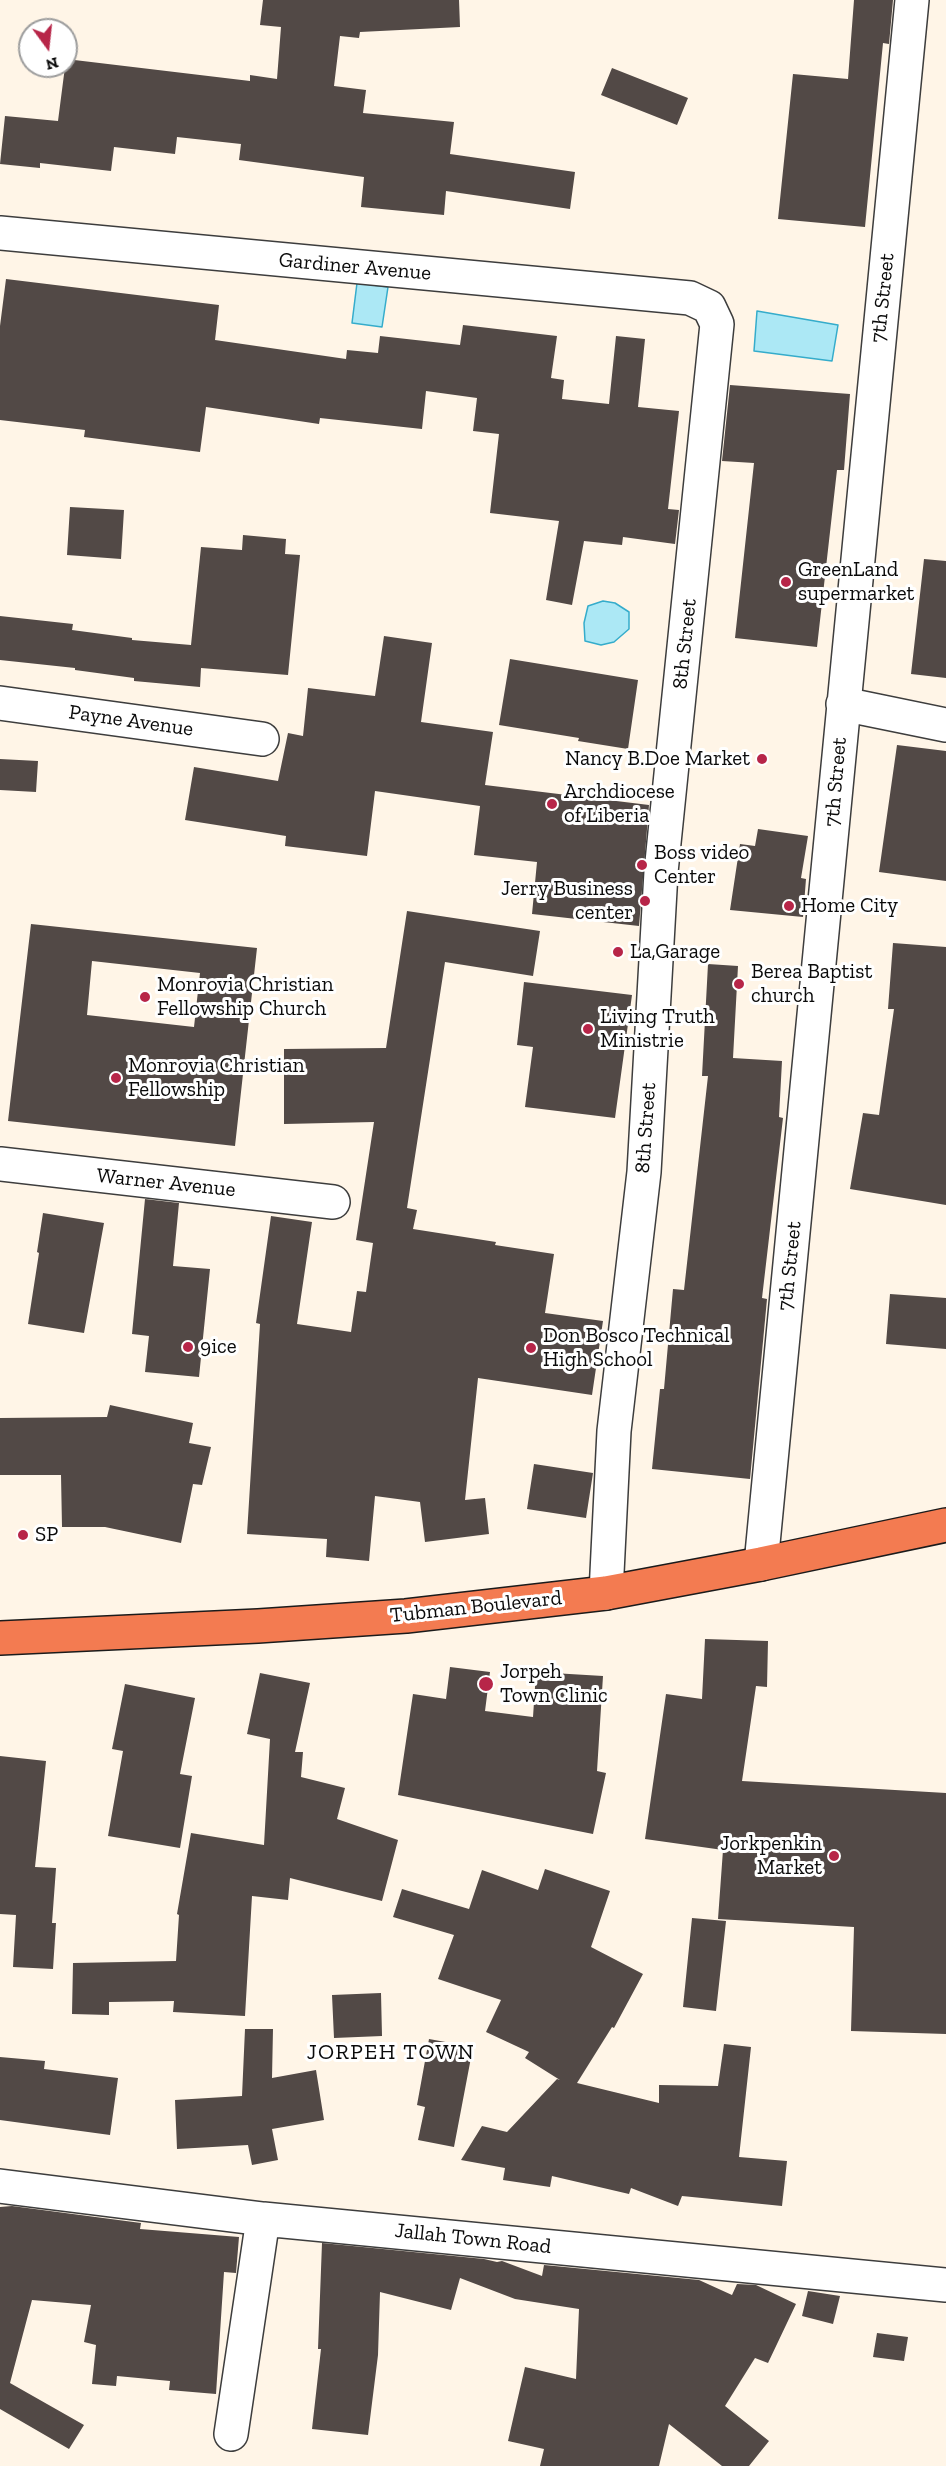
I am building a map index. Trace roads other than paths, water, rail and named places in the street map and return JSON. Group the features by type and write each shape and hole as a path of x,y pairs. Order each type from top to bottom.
{"highway":[{"name":"Tubman Boulevard","path":"0,1638 394,1617 606,1593 761,1564 946,1525"}],"street":[{"name":"7th Street","path":"761,1564 912,0"},
{"name":"Gardiner Avenue","path":"0,233 690,298 708,307"},
{"name":"8th Street","path":"606,1593 614,1431 644,1172 661,872 717,324 708,307"},
{"name":"Payne Avenue","path":"0,703 262,739"},
{"path":"843,704 946,725"},
{"name":"Warner Avenue","path":"0,1164 333,1202"},
{"name":"Jallah Town Road","path":"0,2186 263,2218 946,2285"},
{"path":"231,2434 263,2218"}],"water":[{"path":"357,283 388,287 382,327 352,323"},
{"path":"757,311 838,325 832,361 754,351"},
{"path":"603,601 615,603 629,612 629,629 614,642 601,645 585,641 584,623 588,606"}],"place":[{"name":"GreenLand supermarket","path":"786,582"},
{"name":"Nancy B.Doe Market","path":"762,759"},
{"name":"Archdiocese of Liberia","path":"552,804"},
{"name":"Boss video Center","path":"642,865"},
{"name":"Jerry Business center","path":"645,901"},
{"name":"Home City","path":"789,906"},
{"name":"La,Garage","path":"618,952"},
{"name":"Berea Baptist church","path":"739,984"},
{"name":"Monrovia Christian Fellowship Church","path":"145,997"},
{"name":"Living Truth Ministrie","path":"588,1029"},
{"name":"Monrovia Christian Fellowship","path":"116,1078"},
{"name":"9ice","path":"188,1347"},
{"name":"Don Bosco Technical High School","path":"531,1348"},
{"name":"SP","path":"23,1535"},
{"name":"Jorpeh Town Clinic","path":"486,1684"},
{"name":"Jorkpenkin Market","path":"834,1856"}],"district":[{"name":"JORPEH TOWN","path":"391,2053"}]}
